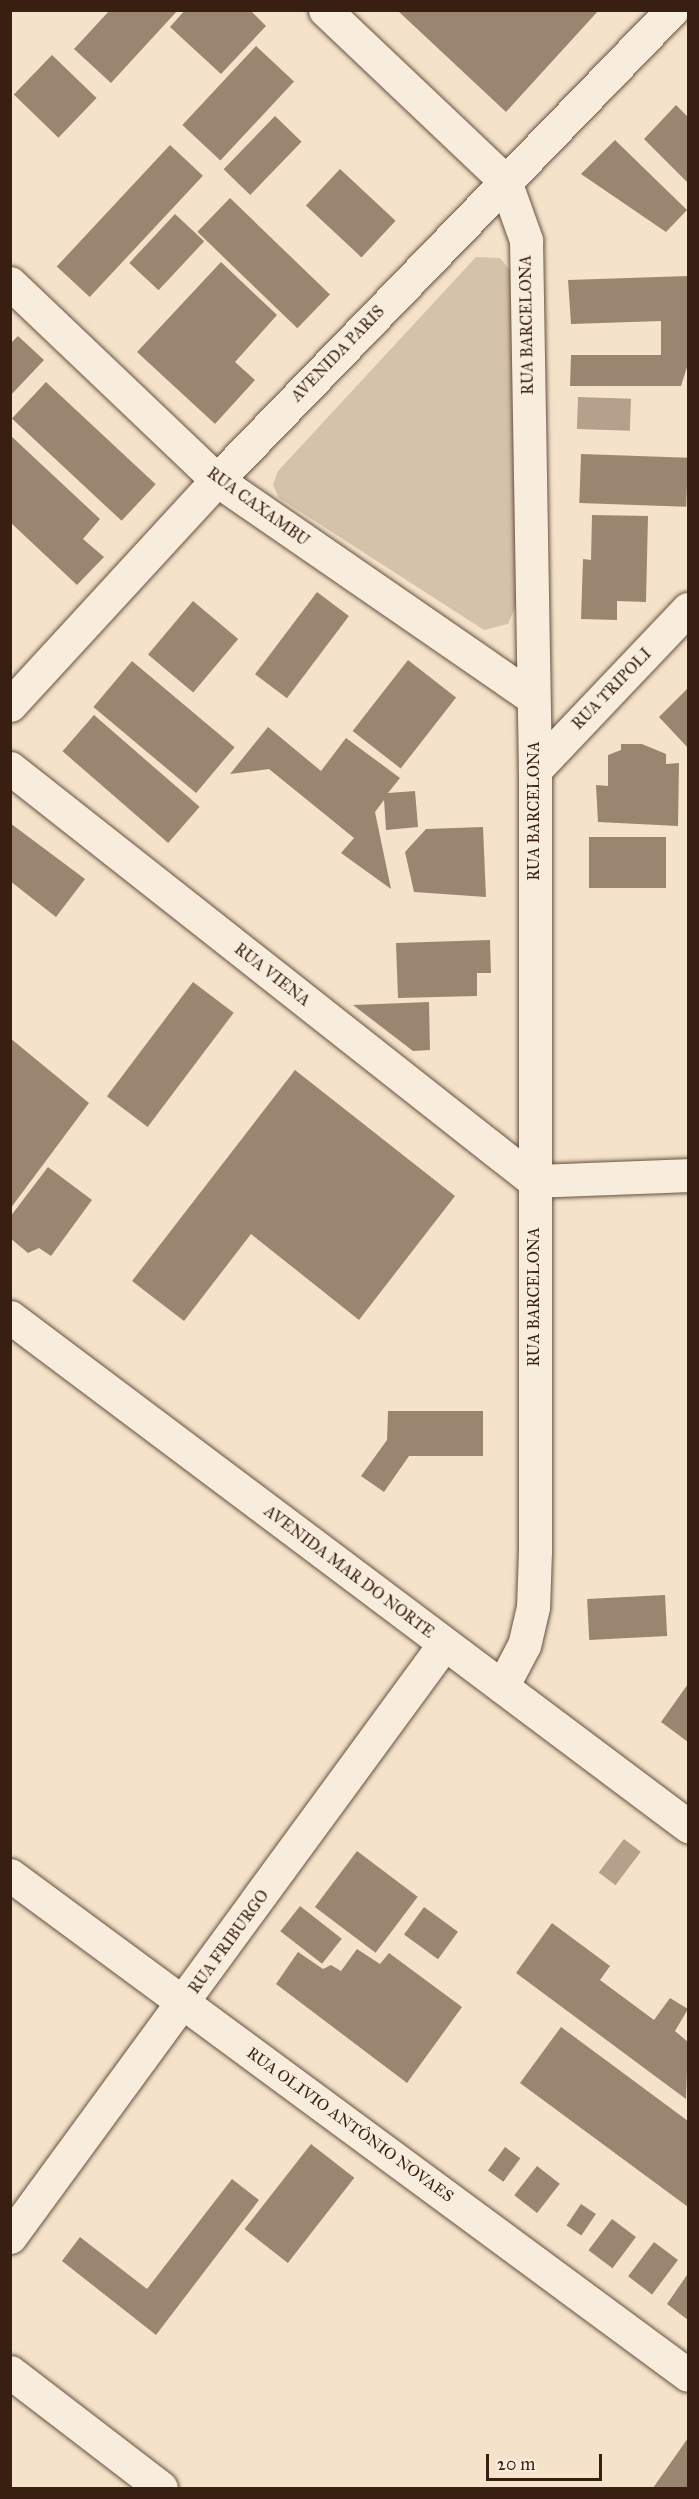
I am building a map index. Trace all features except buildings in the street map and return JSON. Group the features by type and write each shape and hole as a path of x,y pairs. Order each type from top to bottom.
{"street":[{"name":"RUA BARCELONA","path":"325,10 505,181 526,240 535,770 533,1607 524,1645 502,1687"},
{"name":"AVENIDA PARIS","path":"10,705 216,480 672,10"},
{"name":"RUA CAXAMBU","path":"10,284 216,480 532,697"},
{"name":"RUA TRIPOLI","path":"535,770 688,609"},
{"name":"RUA VIENA","path":"10,768 534,1182"},
{"path":"534,1182 688,1175"},
{"name":"AVENIDA MAR DO NORTE","path":"10,1317 688,1826"},
{"name":"RUA FRIBURGO","path":"10,2237 185,2004 444,1644"},
{"name":"RUA OLIVIO ANTÔNIO NOVAES","path":"10,1875 688,2375"},
{"path":"10,2372 161,2488"}],"shaded area":[{"path":"476,257 500,258 514,275 517,603 508,624 484,630 279,498 273,485 278,471"},
{"path":"578,397 631,399 630,431 577,429"},
{"path":"624,1839 641,1852 615,1885 599,1873"}]}
